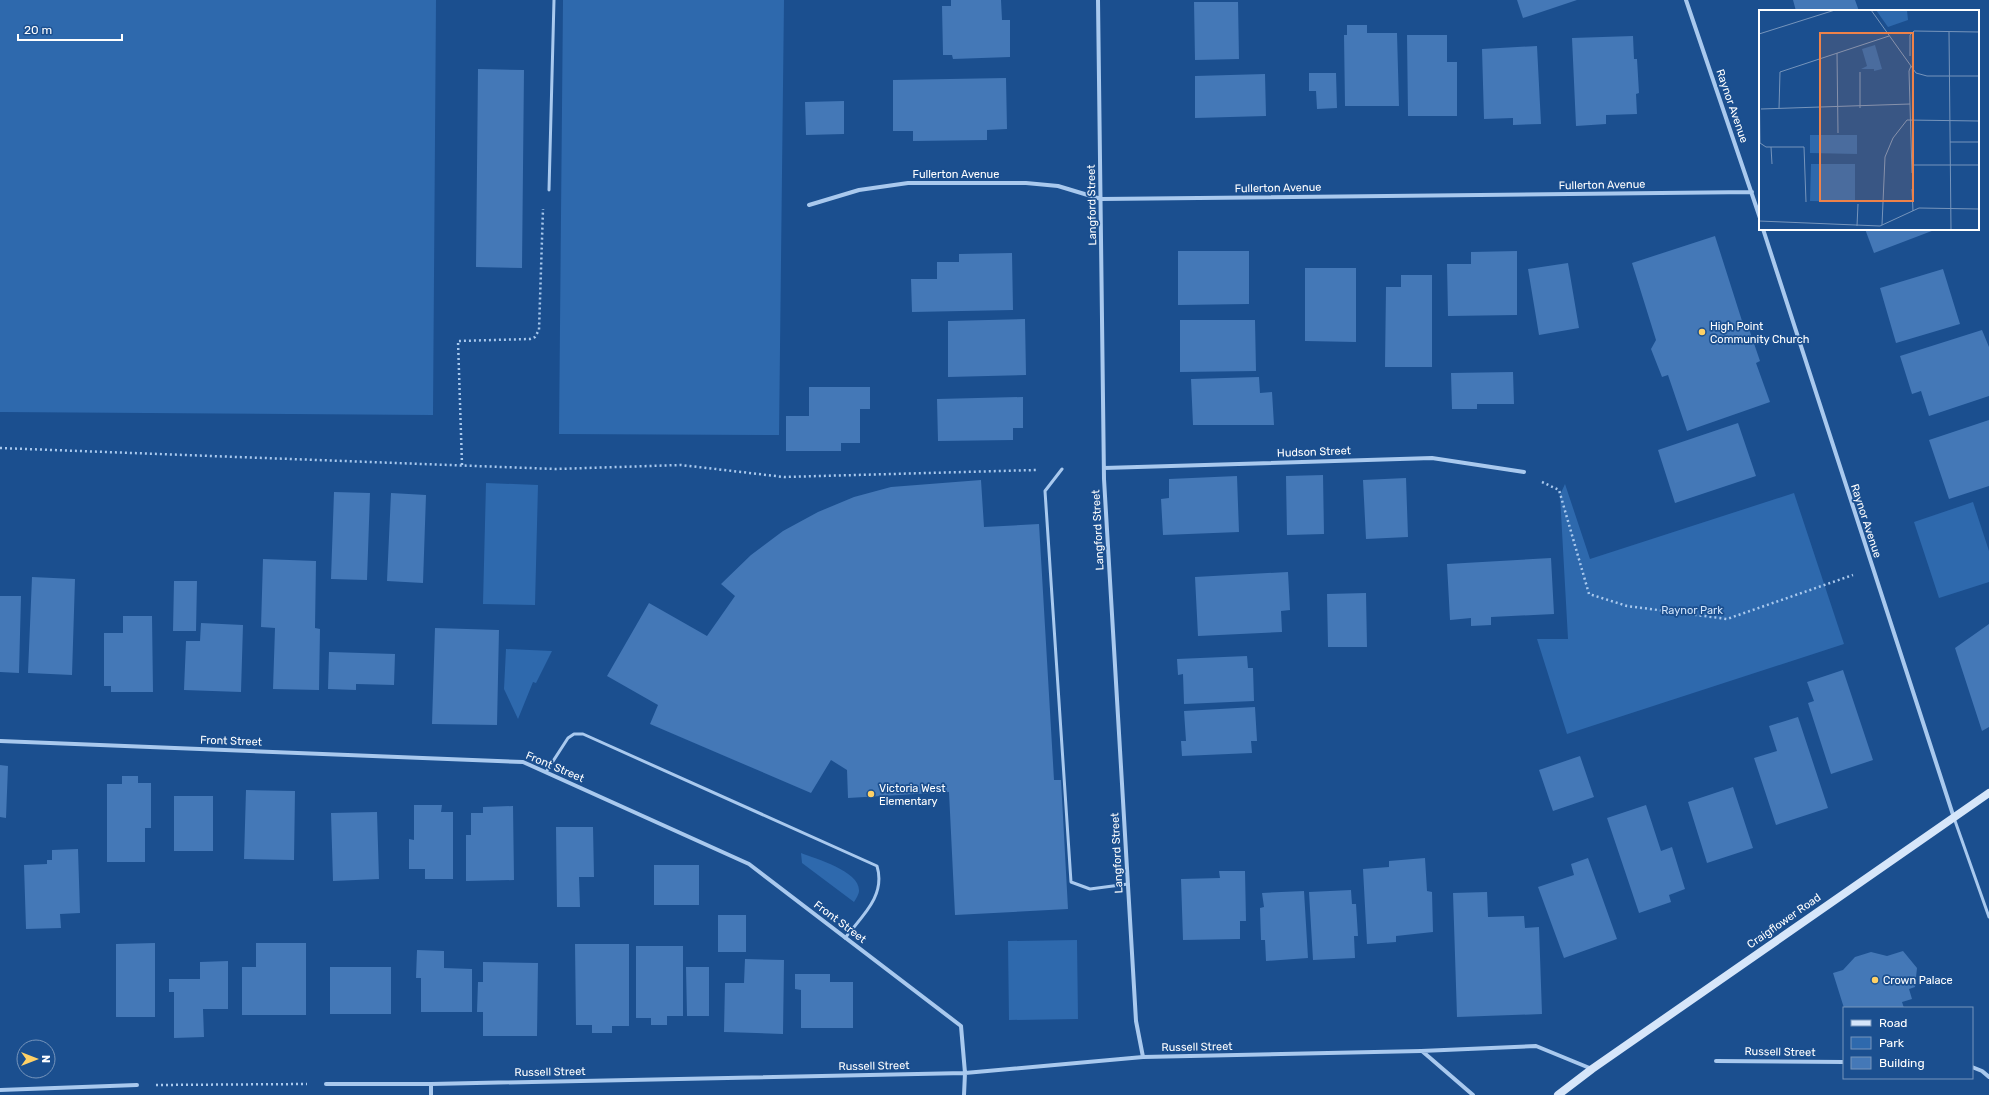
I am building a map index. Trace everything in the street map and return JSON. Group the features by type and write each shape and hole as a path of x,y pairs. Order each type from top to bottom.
{"main road":[{"name":"Craigflower Road","path":"1558,1095 1592,1069 1816,911 1989,793"}],"street":[{"name":"Langford Street","path":"1098,0 1104,468 1136,1021 1143,1057"},
{"name":"Raynor Avenue","path":"1686,0 1759,215"},
{"name":"Fullerton Avenue","path":"809,205 859,190 908,184 1026,184 1058,186 1101,199 1752,192"},
{"name":"Raynor Avenue","path":"1763,230 1954,818"},
{"name":"Hudson Street","path":"1104,468 1432,458 1524,472"},
{"name":"Front Street","path":"0,741 523,762 749,864 961,1026 965,1073"},
{"name":"Russell Street","path":"326,1084 431,1084 965,1073 1143,1057 1421,1051 1536,1046 1592,1069"},
{"path":"1421,1051 1473,1095"},
{"name":"Russell Street","path":"1716,1061 1843,1062"},
{"path":"1973,1067 1982,1071 1989,1077"},
{"path":"964,1095 965,1073"},
{"path":"431,1084 431,1095"},
{"path":"0,1090 137,1085"}],"lane":[{"path":"549,190 554,0"},
{"path":"1062,469 1045,491 1071,882 1090,889 1128,884"},
{"path":"546,772 568,738 574,734 583,734 877,866 880,878 876,898 845,938"},
{"path":"1954,818 1989,917"}],"path":[{"path":"462,464 458,341 530,339 535,337 539,330 544,201 549,190"},
{"path":"0,448 462,464 555,469 681,465 784,477 1062,469"},
{"path":"1524,472 1559,490 1589,594 1627,606 1727,619 1872,568"},
{"path":"137,1085 326,1084"}],"green space":[{"path":"0,0 436,0 433,415 0,412"},
{"path":"563,0 784,0 779,435 559,434"},
{"path":"486,483 538,485 535,605 483,604"},
{"name":"Raynor Park","path":"1565,484 1590,559 1794,493 1844,644 1567,734 1537,639 1568,639 1560,495"},
{"path":"1973,502 1989,551 1989,582 1939,598 1914,522"},
{"path":"506,649 552,651 536,683 533,682 518,719 504,689"},
{"path":"801,853 826,862 852,877 857,884 859,891 854,902 802,863"},
{"path":"1077,940 1078,1019 1009,1020 1008,941"}],"building":[{"path":"951,0 1001,0 1002,20 1010,20 1010,57 953,59 952,55 943,55 942,6 951,6"},
{"path":"1517,0 1577,0 1523,18"},
{"path":"1793,0 1855,0 1859,10 1796,10"},
{"path":"1194,2 1238,2 1239,59 1195,60"},
{"path":"1347,25 1367,25 1367,33 1397,33 1399,106 1345,106 1344,35 1347,35"},
{"path":"1407,35 1447,35 1447,62 1457,62 1457,116 1408,116"},
{"path":"1633,36 1634,59 1637,59 1639,93 1636,94 1637,114 1606,115 1606,124 1576,126 1572,38"},
{"path":"1537,46 1541,124 1513,125 1513,118 1484,119 1482,49"},
{"path":"478,69 524,70 522,268 476,267"},
{"path":"1309,73 1336,73 1337,108 1317,109 1316,91 1309,91"},
{"path":"1265,74 1266,116 1195,118 1195,76"},
{"path":"1006,78 1007,129 987,130 987,140 913,141 913,131 893,131 893,80"},
{"path":"844,101 844,134 806,135 805,102"},
{"path":"1865,230 1934,230 1874,253"},
{"name":"High Point Community Church","path":"1715,236 1743,324 1747,323 1760,361 1756,363 1770,402 1687,431 1668,375 1662,377 1651,349 1656,340 1632,263"},
{"path":"1178,251 1249,251 1249,304 1178,305"},
{"path":"1517,251 1517,315 1448,316 1447,264 1471,264 1471,252"},
{"path":"1012,253 1013,310 912,312 911,279 937,279 937,262 959,262 959,254"},
{"path":"1568,263 1579,328 1539,335 1528,269"},
{"path":"1305,268 1356,268 1356,342 1305,341"},
{"path":"1943,269 1960,324 1896,343 1880,288"},
{"path":"1401,275 1432,275 1432,367 1385,367 1386,287 1401,287"},
{"path":"1025,319 1026,375 948,377 948,321"},
{"path":"1180,320 1255,320 1256,371 1180,372"},
{"path":"1982,330 1989,347 1989,396 1929,416 1921,391 1912,394 1900,356"},
{"path":"1513,372 1514,404 1477,404 1477,409 1452,409 1451,373"},
{"path":"1259,377 1260,393 1272,392 1274,425 1193,425 1191,379"},
{"path":"809,387 870,387 870,409 860,409 860,443 841,443 841,451 786,451 786,416 809,416"},
{"path":"1023,397 1023,428 1013,428 1013,440 938,441 937,399"},
{"path":"1989,420 1989,486 1949,499 1929,440"},
{"path":"1738,423 1756,476 1675,503 1658,450"},
{"path":"1323,475 1324,534 1287,535 1286,476"},
{"path":"1237,476 1239,532 1163,535 1161,499 1169,498 1169,479"},
{"path":"1406,478 1408,537 1366,539 1363,480"},
{"path":"981,480 984,527 1039,524 1054,780 1061,780 1068,909 955,915 949,792 848,798 847,770 831,760 811,793 650,724 658,705 607,676 649,603 707,636 735,596 721,584 751,555 783,531 818,512 854,497 891,487"},
{"path":"334,492 370,493 367,580 331,579"},
{"path":"391,493 426,495 423,583 387,581"},
{"path":"1551,558 1554,614 1491,617 1491,625 1471,626 1471,618 1450,620 1447,564"},
{"path":"263,559 316,561 315,628 320,629 319,690 273,689 275,628 261,627"},
{"path":"1288,572 1290,610 1281,611 1282,632 1198,636 1195,577"},
{"path":"32,577 75,579 72,675 28,673"},
{"path":"174,581 197,581 196,631 173,631"},
{"path":"1366,593 1367,647 1328,647 1327,594"},
{"path":"0,596 21,596 19,673 0,672"},
{"path":"123,616 152,616 153,692 111,692 111,686 104,686 104,633 123,633"},
{"path":"201,623 243,625 241,692 184,690 186,641 200,641"},
{"path":"1989,624 1989,727 1982,731 1955,648"},
{"path":"435,628 499,630 497,725 432,724"},
{"path":"329,652 395,654 394,685 356,684 356,690 328,689"},
{"path":"1247,656 1248,668 1253,668 1254,701 1184,704 1183,674 1178,675 1177,659"},
{"path":"1843,670 1873,760 1831,774 1808,703 1814,701 1807,682"},
{"path":"1255,707 1257,741 1251,741 1252,753 1182,756 1181,741 1186,741 1184,711"},
{"path":"1798,717 1828,808 1776,825 1754,758 1777,751 1769,726"},
{"path":"1580,756 1594,797 1553,811 1539,770"},
{"path":"0,765 8,766 6,818 0,817"},
{"path":"122,776 138,776 138,783 151,783 151,828 145,828 145,862 107,862 107,784 122,784"},
{"path":"1733,787 1753,848 1707,863 1688,802"},
{"path":"246,790 295,791 294,860 244,859"},
{"path":"174,796 213,796 213,851 174,851"},
{"path":"414,805 442,805 441,812 453,812 453,879 425,879 425,869 409,869 409,839 414,840"},
{"path":"1646,805 1661,851 1672,847 1685,889 1669,895 1671,902 1639,913 1607,818"},
{"path":"513,806 514,880 466,881 466,835 471,835 471,813 483,813 483,807"},
{"path":"377,812 379,879 333,881 331,813"},
{"path":"556,827 593,827 594,877 579,877 580,907 557,907"},
{"path":"78,849 80,913 60,914 61,928 26,929 24,865 47,864 47,860 52,860 52,850"},
{"path":"1425,858 1427,891 1432,892 1433,932 1396,936 1396,942 1367,944 1363,869 1389,867 1389,861"},
{"path":"1588,858 1617,939 1564,958 1538,887 1574,875 1571,864"},
{"path":"654,865 699,865 699,905 654,905"},
{"path":"1219,871 1245,871 1246,921 1240,921 1240,939 1183,940 1181,879 1220,878"},
{"path":"1351,890 1352,904 1356,904 1358,936 1354,936 1355,958 1313,960 1309,892"},
{"path":"1304,891 1308,958 1266,961 1265,940 1261,940 1260,908 1264,907 1262,893"},
{"path":"1487,892 1488,917 1524,916 1525,928 1539,927 1542,1014 1457,1017 1453,893"},
{"path":"718,915 746,915 746,952 718,952"},
{"path":"155,943 155,1017 116,1017 116,944"},
{"path":"256,943 306,943 306,1015 242,1015 242,967 256,967"},
{"path":"575,944 629,944 629,1026 612,1026 612,1033 592,1033 592,1025 576,1025"},
{"path":"636,946 683,946 683,1016 667,1016 667,1025 651,1025 651,1018 636,1018"},
{"path":"417,950 444,951 444,968 472,969 472,1012 421,1012 421,978 416,978"},
{"name":"Crown Palace","path":"1903,951 1917,968 1915,987 1909,989 1912,999 1902,1002 1904,1007 1844,1007 1833,973 1843,970 1855,957 1871,952 1887,956"},
{"path":"745,959 784,960 783,1034 724,1032 725,983 744,983"},
{"path":"228,961 228,1009 203,1009 204,1037 174,1038 174,992 169,992 169,979 200,979 200,962"},
{"path":"483,962 538,963 537,1036 483,1036 483,1012 477,1012 478,982 483,982"},
{"path":"330,967 391,967 391,1014 330,1014"},
{"path":"686,967 709,967 709,1016 687,1016"},
{"path":"795,974 830,974 830,982 853,982 853,1028 801,1028 801,990 795,989"}],"place":[{"name":"High Point Community Church","path":"1702,332"},
{"name":"Victoria West Elementary","path":"871,794"},
{"name":"Crown Palace","path":"1875,980"}]}
